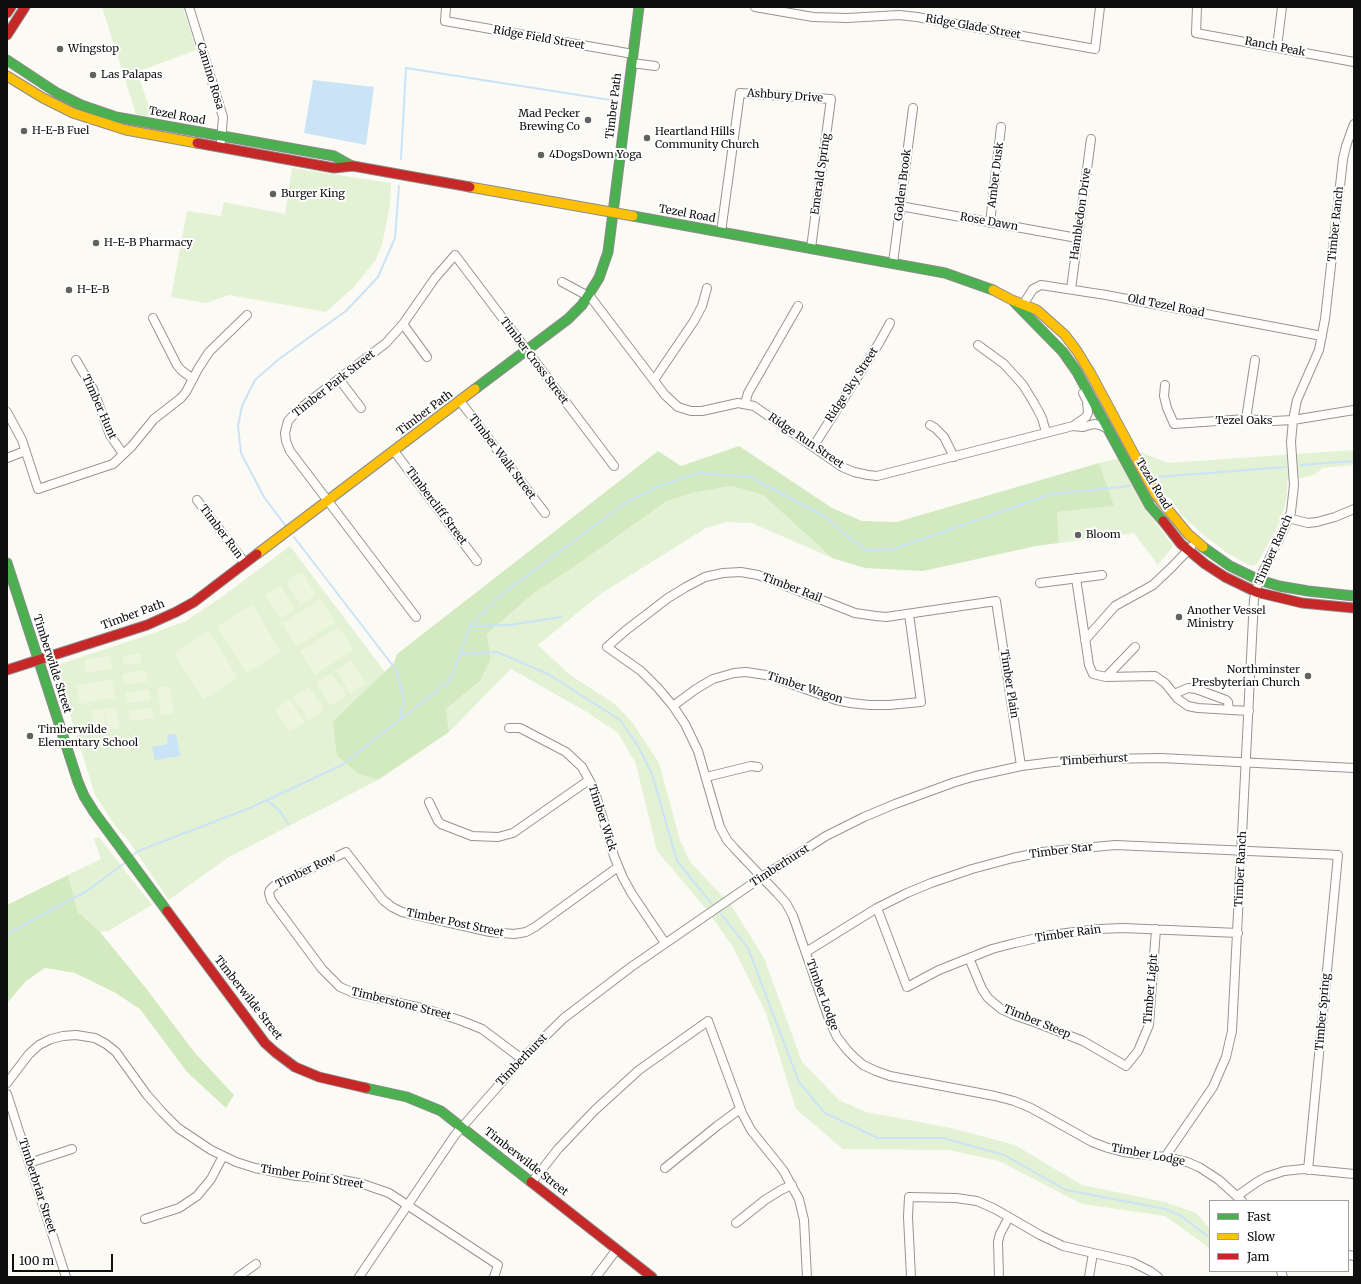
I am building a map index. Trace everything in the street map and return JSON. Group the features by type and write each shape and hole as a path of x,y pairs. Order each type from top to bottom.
{"main road":[{"path":"7,13 11,7"},
{"path":"7,35 25,7"},
{"name":"Timber Path","path":"7,670 147,625 194,602 568,319 588,296 599,278 606,260 614,213 639,7"},
{"name":"Tezel Road","path":"7,60 57,93 81,105 116,117 334,156 352,166"},
{"name":"Tezel Road","path":"7,76 73,114 114,127 334,168 352,166 811,248 960,277 1002,294 1022,306 1037,310 1054,324 1064,335 1077,351 1091,374 1156,495 1196,541 1230,566 1259,580 1280,586 1308,591 1354,596"},
{"name":"Tezel Road","path":"1022,306 1048,334 1077,372 1150,506 1163,524 1181,544 1205,564 1225,577 1256,592 1302,603 1354,608"},
{"name":"Timberwilde Street","path":"7,563 80,786 94,812 257,1034 270,1048 285,1061 295,1067 319,1077 416,1100 441,1111 652,1277"}],"street":[{"name":"Camino Rosa","path":"189,7 221,110 223,125 220,147"},
{"name":"Ridge Field Street","path":"446,7 445,21 632,59 655,66"},
{"name":"Ridge Glade Street","path":"754,7 813,17 847,18 899,15 917,17 1095,49 1100,7"},
{"name":"Ranch Peak","path":"1198,7 1196,32 1354,62"},
{"path":"1277,47 1282,7"},
{"name":"Ashbury Drive","path":"721,232 740,93 831,99"},
{"name":"Emerald Spring","path":"811,248 831,99"},
{"name":"Golden Brook","path":"893,263 913,108"},
{"path":"114,127 116,117"},
{"name":"Timber Ranch","path":"1165,1157 1213,1087 1226,1058 1233,1019 1253,613 1259,580 1288,518 1293,500 1294,485 1291,442 1293,420 1300,394 1319,350 1322,336 1343,159 1354,124"},
{"name":"Amber Dusk","path":"990,222 1001,128"},
{"name":"Hambledon Drive","path":"1071,289 1091,139"},
{"name":"Rose Dawn","path":"900,206 1077,238"},
{"name":"Timber Park Street","path":"416,617 290,451 285,433 288,421 293,414 386,343 403,324 435,278 455,255"},
{"name":"Timber Cross Street","path":"455,255 614,466"},
{"path":"562,282 588,296"},
{"name":"Old Tezel Road","path":"1022,306 1033,289 1041,286 1071,289 1322,336"},
{"path":"654,380 694,321 702,306 707,288"},
{"name":"Ridge Run Street","path":"588,296 665,395 678,407 691,411 702,411 729,404 745,404 754,406 813,447 854,472 877,476 1073,426 1083,427 1094,424 1100,425 1109,430"},
{"path":"745,404 748,393 798,306"},
{"path":"7,412 17,429 38,489 113,464 132,446 154,419 181,398 209,352 247,315"},
{"path":"153,318 177,365 193,379"},
{"name":"Ridge Sky Street","path":"813,447 879,343 890,323"},
{"path":"403,324 427,357"},
{"path":"978,345 1004,364 1023,385 1042,418 1046,432"},
{"name":"Ridge Run Street","path":"1061,350 1087,402 1088,407 1086,417 1073,426"},
{"name":"Timber Hunt","path":"76,360 93,389 110,435 123,454"},
{"path":"1246,419 1255,360"},
{"path":"340,379 361,408"},
{"name":"Tezel Oaks","path":"1165,385 1164,396 1167,408 1174,424 1246,419 1262,421 1293,420 1354,410"},
{"name":"Timber Walk Street","path":"460,401 545,513"},
{"path":"930,425 940,431 954,457"},
{"path":"7,458 25,451"},
{"name":"Timbercliff Street","path":"394,451 477,561"},
{"name":"Timber Run","path":"197,500 245,563"},
{"path":"1288,518 1303,522 1317,522 1335,517 1354,509"},
{"path":"1085,640 1115,606 1153,585 1196,541"},
{"name":"Timber Rail","path":"607,647 625,630 668,598 705,578 723,573 741,572 758,575 861,614 886,617 996,601"},
{"path":"1040,583 1102,575"},
{"path":"1076,578 1089,665 1092,672 1096,675 1106,676 1155,676 1165,683 1178,699 1188,706 1249,711"},
{"name":"Timber Plain","path":"996,601 1021,766"},
{"name":"Timber Wagon","path":"673,706 696,689 713,679 746,672 766,674 836,700 851,703 889,705 921,702 909,614"},
{"name":"Timber Lodge","path":"607,647 641,671 658,688 673,706 690,733 698,751 720,827 727,840 735,850 786,903 796,922 830,1022 837,1037 847,1050 863,1065 890,1076 996,1096 1014,1101 1031,1108 1092,1142 1108,1148 1129,1153 1165,1157 1187,1162 1209,1173 1229,1187 1239,1198"},
{"path":"1106,676 1135,647"},
{"path":"1174,694 1188,688 1196,689 1226,700 1228,702 1229,710"},
{"name":"Timber Wick","path":"508,728 520,728 566,752 582,767 596,796 618,867 632,894 665,943"},
{"name":"Timberhurst","path":"359,1277 455,1135 522,1059 564,1018 665,943 762,877 826,836 864,817 920,794 976,776 1021,766 1053,762 1161,758 1354,768"},
{"path":"706,777 751,766 758,767"},
{"path":"430,802 438,821 441,824 472,836 498,837 513,832 589,780"},
{"name":"Timber Star","path":"806,952 877,908 931,883 972,869 1042,852 1115,845 1338,855"},
{"name":"Timber Post Street","path":"346,852 383,900 402,912 497,933 514,934 526,932 535,927 618,867"},
{"name":"Timber Row","path":"269,893 274,886 346,852"},
{"name":"Timber Spring","path":"1308,1170 1338,855"},
{"name":"Timberstone Street","path":"269,893 271,900 322,969 340,987 354,993 426,1009 462,1021 482,1029 522,1059"},
{"name":"Timber Rain","path":"877,908 907,986 939,970 969,958 1015,943 1050,935 1099,929 1123,928 1238,933"},
{"name":"Timber Light","path":"1126,1066 1138,1051 1149,1025 1156,929"},
{"name":"Timber Steep","path":"969,958 982,989 988,998 1001,1009 1014,1016 1037,1023 1083,1042 1126,1066"},
{"path":"532,1182 558,1149 595,1110 639,1070 708,1021 740,1110 751,1130 783,1170 799,1199 804,1220 807,1277"},
{"name":"Timber Point Street","path":"7,1083 29,1054 39,1045 50,1039 76,1035 95,1038 116,1052 147,1095 162,1112 178,1128 193,1139 223,1156 255,1168 271,1172 343,1180 363,1184 389,1193 498,1265 494,1277"},
{"name":"Timberbriar Street","path":"7,1094 66,1277"},
{"path":"664,1168 717,1126 740,1110"},
{"path":"29,1162 72,1149"},
{"path":"145,1219 179,1208 197,1196 211,1179 223,1156"},
{"path":"1239,1198 1257,1182 1275,1174 1294,1170 1354,1174"},
{"path":"736,1223 765,1200 792,1185"},
{"path":"910,1277 908,1217 909,1197 970,1199 986,1205 1063,1246 1132,1262 1158,1277"},
{"path":"999,1277 998,1242 1000,1234 1009,1217"},
{"path":"596,1277 617,1250"},
{"path":"1089,1277 1093,1253"},
{"path":"238,1277 256,1264"}],"green space":[{"path":"102,7 183,7 196,50 137,72 152,115 149,117 136,114"},
{"path":"292,168 391,183 390,205 382,245 375,261 354,287 326,312 229,295 206,303 171,297 187,211 221,216 224,202 285,214"},
{"path":"739,446 832,508 862,521 897,522 1099,463 1114,506 1057,512 1059,543 1036,546 923,571 865,568 832,558 763,495 731,486 692,493 667,501 581,562 534,593 487,634 491,659 480,681 446,709 449,732 378,780 359,774 337,756 333,721 394,663 397,654 658,451 681,466"},
{"path":"1354,450 1354,465 1323,468 1314,475 1287,481 1287,496 1281,520 1257,564 1251,566 1227,553 1200,532 1183,516 1169,497 1142,504 1173,546 1158,565 1134,533 1059,543 1057,512 1113,506 1099,463 1143,453 1168,463"},
{"path":"731,486 763,495 832,558 752,523 726,522 706,528 602,593 538,645 570,675 615,704 632,722 659,763 680,840 690,862 731,905 764,958 802,1062 839,1100 866,1112 951,1128 1015,1145 1082,1185 1165,1202 1196,1213 1209,1228 1209,1249 1165,1216 1082,1204 999,1161 949,1150 843,1149 796,1109 766,1013 733,947 706,909 657,851 636,764 618,733 585,711 511,669 449,732 446,709 480,681 491,659 487,634 534,593 581,562 667,501 692,493"},
{"path":"290,546 385,672 333,721 359,774 380,779 227,858 169,900 128,840 116,827 95,795 57,673 60,664 186,621 223,596"},
{"path":"302,572 316,595 301,605 286,582"},
{"path":"281,585 295,609 280,619 265,595"},
{"path":"320,599 335,622 297,647 282,623"},
{"path":"252,605 281,651 246,673 217,626"},
{"path":"339,627 353,650 315,675 300,651"},
{"path":"209,631 238,678 203,699 174,653"},
{"path":"140,654 142,663 124,665 123,656"},
{"path":"110,656 112,669 86,673 84,660"},
{"path":"351,660 366,684 350,694 336,670"},
{"path":"146,670 148,681 124,685 122,674"},
{"path":"332,673 347,696 331,706 316,682"},
{"path":"112,679 115,698 80,704 77,685"},
{"path":"170,686 174,713 161,715 157,688"},
{"path":"309,687 324,710 308,720 293,697"},
{"path":"149,689 151,700 127,703 125,693"},
{"path":"290,699 305,722 290,732 275,709"},
{"path":"116,707 120,728 108,730 104,709"},
{"path":"152,707 154,718 130,721 128,711"},
{"path":"103,709 106,730 94,732 91,711"},
{"path":"99,837 152,905 108,931 100,932 78,912 68,875 101,859 94,839"},
{"path":"68,875 78,912 100,932 145,987 195,1053 234,1095 226,1108 187,1072 140,1009 114,992 75,973 45,968 26,981 7,1003 7,905"}],"water":[{"path":"313,80 374,87 366,145 304,133"},
{"path":"176,734 180,756 155,760 152,747 168,744 167,735"}],"waterway":[{"path":"401,159 406,68 617,101"},
{"path":"285,525 264,497 241,453 238,426 242,406 255,380 279,359 346,311 378,277 395,238 399,186"},
{"path":"1301,465 1354,461"},
{"path":"1157,477 1285,467"},
{"path":"132,856 138,851 250,808 342,765 450,680 470,626 502,594 627,502 662,485 698,473 750,477 824,516 866,550 894,549 1052,494 1130,486"},
{"path":"294,537 397,671 404,701 400,719"},
{"path":"471,626 510,625 561,617"},
{"path":"460,654 497,652 548,674 620,720 638,746 652,774 677,861 712,904"},
{"path":"268,801 280,811 288,824"},
{"path":"7,934 87,891 126,862"},
{"path":"721,914 748,948 799,1082 825,1113 878,1138 943,1138 1004,1155 1066,1190 1165,1209 1181,1216 1207,1236"}],"traffic: fast":[{"path":"475,389 568,319 582,305 599,278 608,252 639,7"},
{"path":"7,60 57,93 81,105 116,117 334,156 352,166"},
{"path":"633,216 945,273 993,290"},
{"path":"1014,302 1063,352 1077,372 1150,506 1163,521"},
{"path":"1203,547 1230,566 1259,580 1279,586 1308,591 1354,596"},
{"path":"7,563 78,782 84,796 94,812 167,911"},
{"path":"366,1088 407,1097 441,1111 531,1182"}],"traffic: slow":[{"path":"7,76 43,98 73,113 126,130 197,143"},
{"path":"470,187 633,216"},
{"path":"993,290 1012,300 1037,310 1065,335 1091,374 1156,495 1188,534 1203,547"},
{"path":"257,554 475,389"}],"traffic: jam":[{"path":"7,13 11,7"},
{"path":"7,35 25,7"},
{"path":"197,143 334,168 353,166 470,187"},
{"path":"1163,521 1181,544 1205,564 1225,577 1256,592 1302,603 1354,608"},
{"path":"7,670 147,625 176,612 194,602 257,554"},
{"path":"167,911 265,1043 275,1052 295,1067 319,1077 366,1088"},
{"path":"531,1182 652,1277"}],"place":[{"name":"Wingstop","path":"60,49"},
{"name":"Las Palapas","path":"93,75"},
{"name":"Mad Pecker Brewing Co","path":"588,120"},
{"name":"H-E-B Fuel","path":"24,131"},
{"name":"Heartland Hills Community Church","path":"647,138"},
{"name":"4DogsDown Yoga","path":"541,155"},
{"name":"Burger King","path":"273,194"},
{"name":"H-E-B Pharmacy","path":"96,243"},
{"name":"H-E-B","path":"69,290"},
{"name":"Bloom","path":"1078,535"},
{"name":"Another Vessel Ministry","path":"1179,617"},
{"name":"Northminster Presbyterian Church","path":"1308,676"},
{"name":"Timberwilde Elementary School","path":"30,736"}]}
